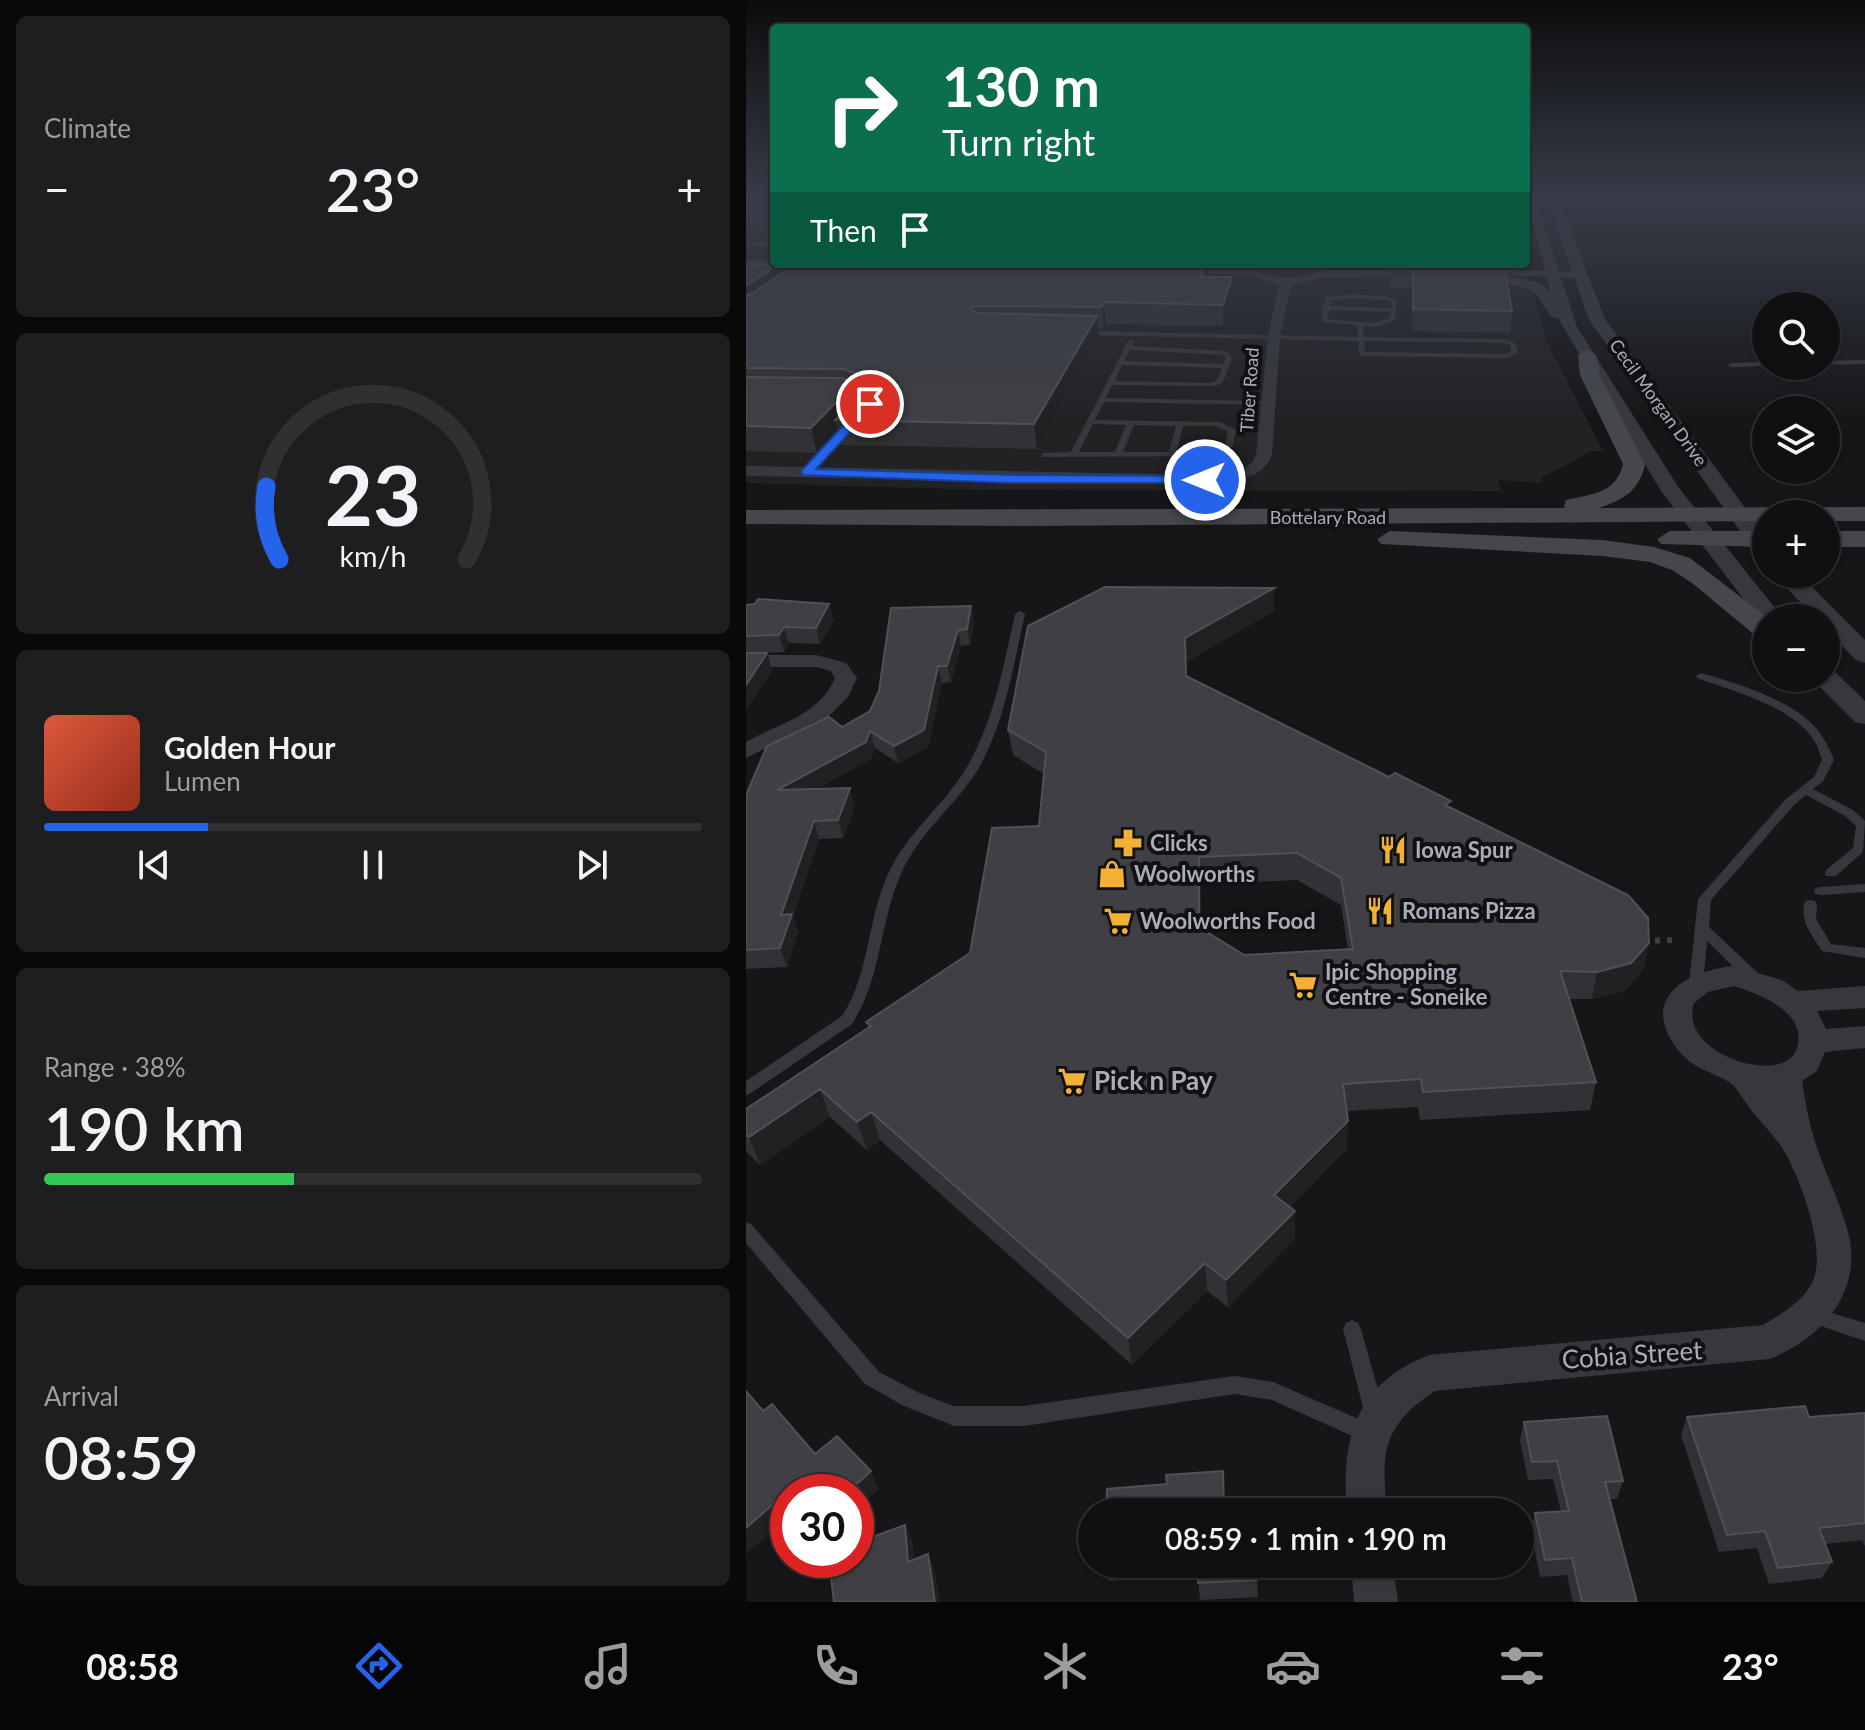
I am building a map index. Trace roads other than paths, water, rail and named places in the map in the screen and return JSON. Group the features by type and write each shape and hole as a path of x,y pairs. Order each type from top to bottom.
{"main road":[{"path":"1174,518 1398,507 1565,505 1612,497 1631,479 1634,464 1590,375 1587,355"},
{"path":"1840,514 1865,514"},
{"name":"Bottelary Road","path":"746,517 1752,515"},
{"name":"Bottelary Road","path":"746,536 1707,539 1752,542"},
{"path":"1386,539 1602,548 1654,555 1681,564 1752,619"},
{"path":"1840,539 1865,539"}],"street":[{"path":"1261,272 1286,280 1313,272"},
{"path":"1460,272 1533,285 1544,293 1551,309 1569,327"},
{"name":"Cecil Morgan Drive","path":"1550,272 1569,327 1690,516 1760,604"},
{"path":"1571,272 1577,272"},
{"name":"Cecil Morgan Drive","path":"1577,272 1597,320 1752,530"},
{"name":"Tiber Road","path":"746,471 1013,479 1230,477 1260,465 1271,403 1274,337 1286,280"},
{"path":"1800,588 1865,655"},
{"path":"746,661 816,661 839,667 846,678 841,695 820,714 746,751"},
{"path":"1840,692 1865,716"},
{"path":"1713,977 1756,980 1796,1002 1814,1027 1816,1041 1812,1055 1802,1067 1785,1075 1741,1074 1699,1054 1685,1039 1677,1023 1676,1007 1683,993 1696,983 1713,977"},
{"path":"1796,1002 1865,997"},
{"path":"1816,1041 1865,1037"},
{"name":"Cobia Street","path":"1741,1074 1802,1151"},
{"name":"Cobia Street","path":"1372,1426 1411,1384 1429,1373 1459,1368 1737,1348 1769,1342 1815,1316 1830,1301 1838,1279 1840,1257 1829,1213 1802,1151 1785,1075"},
{"path":"1366,1498 1362,1451 1372,1426"},
{"path":"1373,1578 1376,1602"}],"lane":[{"path":"1359,296 1394,301 1390,323 1327,323 1322,318 1324,308 1326,300 1332,297 1359,296"},
{"path":"1324,308 1394,310"},
{"path":"1072,333 1362,339 1503,341 1513,344 1515,353 1507,356 1362,354 1362,339 1360,325"},
{"path":"1074,455 1134,334"},
{"path":"1109,383 1214,385 1221,380 1228,355 1218,350 1127,348"},
{"path":"1840,363 1865,362"},
{"path":"1119,363 1226,366"},
{"path":"1731,365 1752,364"},
{"path":"1101,400 1271,403"},
{"path":"807,473 856,422"},
{"path":"1045,455 1221,454 1229,446 1232,430 1226,426 1089,422"},
{"path":"1118,455 1131,423"},
{"path":"1172,455 1180,424"},
{"path":"746,1089 847,1020 857,1005 883,900 895,870 910,843 971,771 993,726 1020,614"},
{"path":"1696,983 1705,899 1790,802 1826,771 1828,760 1819,738 1786,710 1701,676"},
{"path":"1805,790 1835,804 1864,826 1859,849 1831,873"},
{"path":"1821,891 1865,888"},
{"path":"1810,904 1809,919 1827,948 1865,953"},
{"path":"1702,928 1756,980"},
{"path":"746,1230 872,1378 911,1399 954,1416 1024,1416 1235,1385 1273,1391 1372,1426"},
{"path":"1815,1316 1865,1332"},
{"path":"1352,1329 1372,1426"}],"place":[{"name":"Clicks","path":"1128,843"},
{"name":"Iowa Spur","path":"1393,850"},
{"name":"Woolworths","path":"1112,874"},
{"name":"Romans Pizza","path":"1380,911"},
{"name":"Woolworths Food","path":"1118,921"},
{"name":"Ipic Shopping Centre - Soneike","path":"1303,985"},
{"name":"Pick n Pay","path":"1072,1081"}]}
